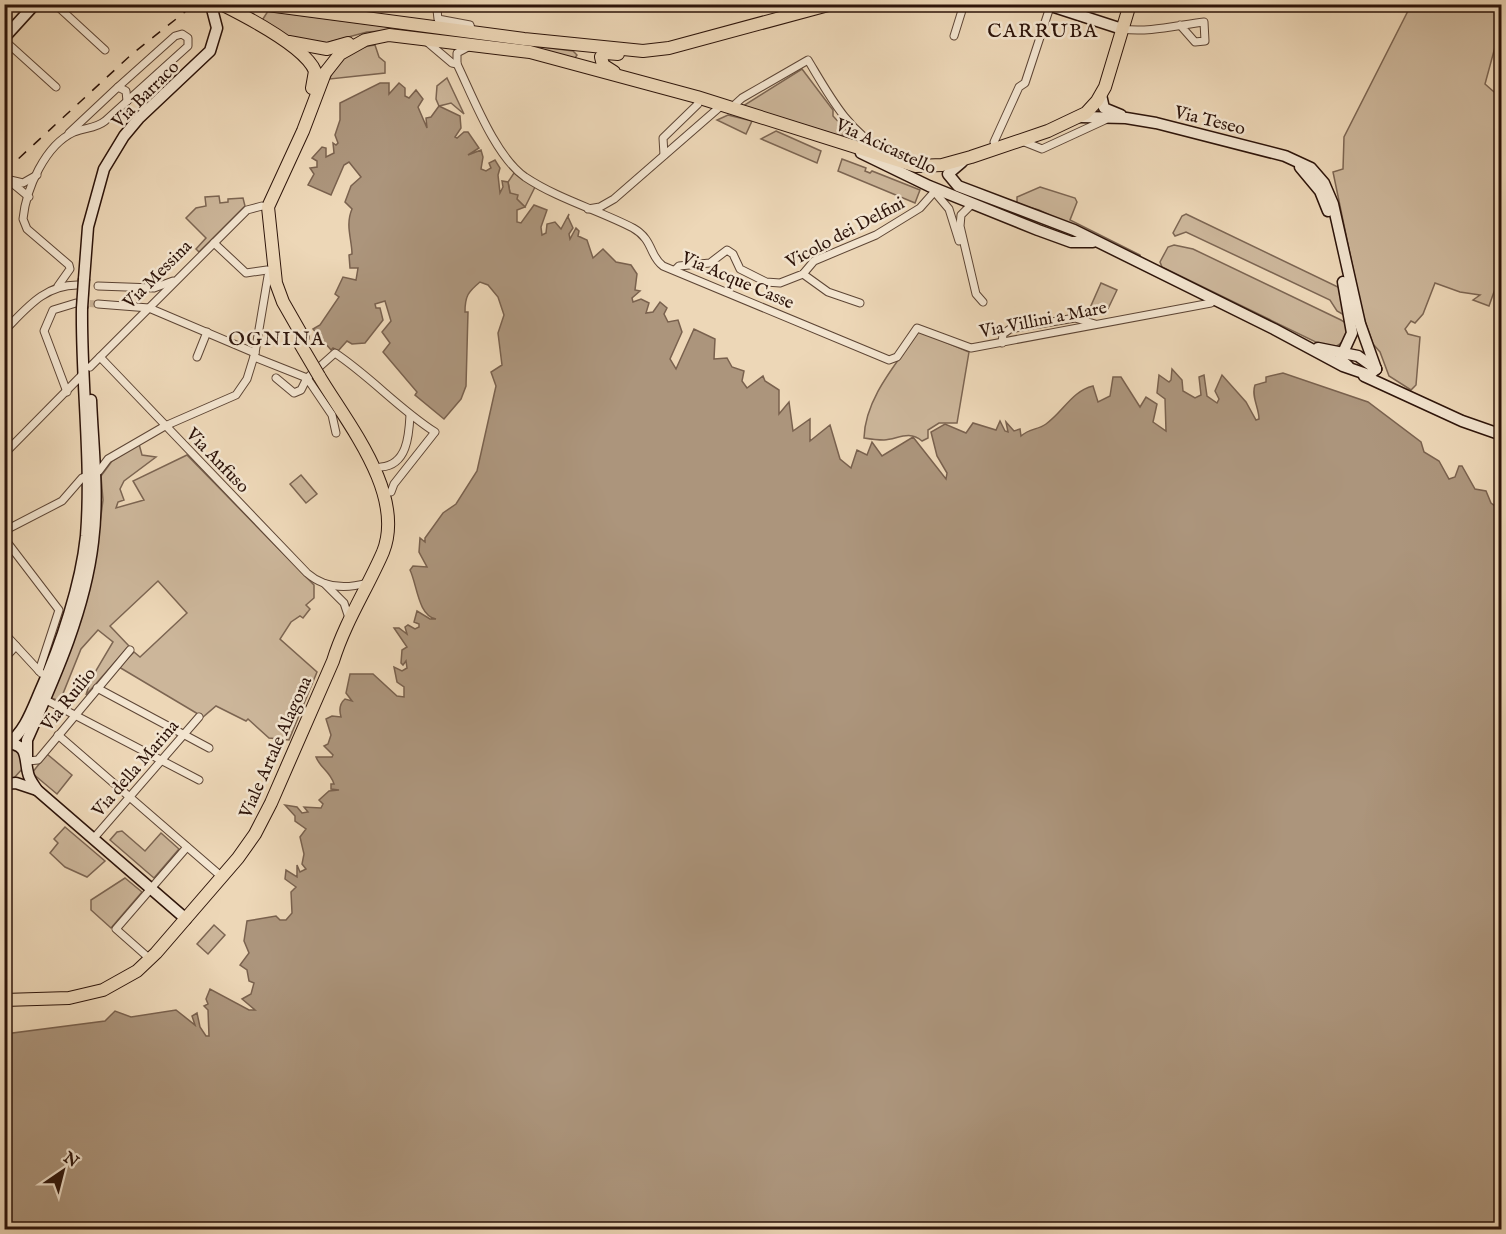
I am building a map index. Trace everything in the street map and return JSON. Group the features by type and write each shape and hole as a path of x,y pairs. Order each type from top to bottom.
{"main road":[{"path":"4,39 35,4"},
{"path":"260,4 473,38 572,64 581,56 578,49 536,45 524,39"},
{"path":"214,5 280,39 300,46 327,49 365,36 389,35 421,38 524,39 633,50 658,50 832,4"},
{"path":"1080,117 1101,95 1130,4"},
{"name":"Via Barraco","path":"79,306 88,227 104,169 124,136 139,118 210,51 217,28 214,5"},
{"path":"1049,5 1122,29"},
{"path":"261,212 271,199 303,131 315,94 325,73 340,54 358,43 389,35"},
{"path":"261,212 315,76 310,61 280,39"},
{"path":"627,78 603,65 601,57 606,53 624,54 633,50"},
{"name":"Via Acicastello","path":"572,64 697,97 846,143 932,189 1076,243 1087,240 1113,249"},
{"path":"1101,95 1104,108 1126,118"},
{"path":"846,143 909,164 942,165 971,157 1080,117 1126,118"},
{"name":"Via Teseo","path":"1126,118 1285,156"},
{"path":"1285,156 1308,175 1325,200 1351,336 1337,352"},
{"path":"1285,156 1311,168 1330,192 1360,324 1376,369"},
{"name":"Via Acicastello","path":"971,157 951,169 948,174 952,181 1001,204 1051,221 1113,249 1304,344"},
{"name":"Viale Artale Alagona","path":"261,212 268,273 277,306 301,340"},
{"name":"Viale Artale Alagona","path":"4,1000 69,998 90,994 122,981 149,960 223,876 248,844 265,817 333,661 349,618 385,544 389,517 379,477 315,375 279,294 261,212"},
{"path":"1051,221 1077,235 1079,239 1076,243"},
{"path":"79,306 86,370 93,542 69,640 46,700 27,740 27,762 10,783 38,790 186,919"},
{"path":"1304,344 1362,358 1390,383 1412,397"},
{"path":"1304,344 1454,417 1502,435"},
{"path":"1337,352 1340,361 1354,370 1369,375 1376,369"},
{"name":"Viale Artale Alagona","path":"315,375 381,467 391,492 394,525 390,549 350,633 333,661"},
{"path":"6,743 18,735 27,718 66,621 84,550 90,475"},
{"path":"6,743 20,747 38,790"}],"street":[{"path":"55,4 105,50"},
{"path":"421,38 452,63 458,64 457,53 473,38 470,25 438,18 436,12 442,4"},
{"path":"954,36 964,4"},
{"path":"996,147 994,142 1019,87 1025,82 1049,5"},
{"path":"1122,29 1143,30 1180,25 1204,22 1205,41 1195,42 1180,25"},
{"path":"58,286 70,269 27,229 23,219 37,175 50,152 118,87 175,36 183,34 189,38 188,46 96,128 73,132 63,140"},
{"path":"4,39 56,87"},
{"path":"588,209 600,207 614,198 664,155 727,107 808,60 838,108 860,134 878,148 909,164"},
{"name":"Via Acque Casse","path":"458,64 504,156 524,176 644,236 649,242 656,261 884,358 894,359"},
{"path":"118,87 126,91 127,101"},
{"path":"664,155 663,138 698,104 697,97"},
{"path":"89,114 90,124 96,128"},
{"path":"1019,140 1042,148 1109,118"},
{"path":"846,143 857,141 860,134"},
{"path":"5,179 23,183 37,175"},
{"path":"5,179 30,194"},
{"path":"23,183 30,194"},
{"path":"932,189 949,209 976,294 983,302"},
{"name":"Vicolo dei Delfini","path":"675,270 679,266 710,263 727,250 733,254 740,268 766,282 780,283 803,274 814,261 876,235 920,208 932,189"},
{"path":"964,251 960,218 965,208 972,204"},
{"name":"Via Messina","path":"4,454 214,243 261,212"},
{"path":"4,531 62,501 108,459 165,426 228,400 244,385 254,355 268,273 246,273 214,243"},
{"path":"803,274 828,292 860,303"},
{"path":"98,286 154,288 180,277"},
{"path":"4,331 37,298 58,286 80,282"},
{"path":"154,288 158,299"},
{"name":"Via Villini a Mare","path":"894,359 917,328 971,348 1211,303 1213,298"},
{"path":"98,304 149,308 254,355 315,375 332,415 336,433"},
{"path":"67,392 44,332 53,310 79,306"},
{"path":"1002,343 1003,334 1010,329 1075,318 1097,325"},
{"path":"196,357 207,332"},
{"path":"276,378 294,393 301,390 335,353 390,394 410,415 435,432 391,492"},
{"name":"Via Anfuso","path":"100,357 307,573 344,603 349,618"},
{"path":"381,467 392,465 406,447 410,415"},
{"path":"4,538 59,610 43,674"},
{"path":"320,582 350,588 367,584"},
{"path":"55,628 66,621"},
{"path":"4,633 43,674"},
{"path":"4,659 16,646"},
{"name":"Via Ruilio","path":"27,762 38,760 130,650"},
{"path":"97,688 209,748"},
{"path":"46,700 199,780"},
{"name":"Via della Marina","path":"94,838 199,717"},
{"path":"58,735 223,876"},
{"path":"149,960 116,929 187,847"}],"shaded area":[{"path":"1411,5 1501,5 1501,25 1485,84 1501,98 1501,272 1489,306 1473,300 1480,295 1460,292 1435,283 1423,314 1415,323 1411,321 1405,329 1408,334 1420,337 1416,385 1411,390 1389,376 1380,352 1373,344 1362,312 1333,172 1343,169 1344,137"},
{"path":"268,11 573,51 577,55 575,58 397,30 367,32 326,43 295,40 261,22"},
{"path":"375,45 379,57 385,62 385,73 330,79 335,66 347,56 361,48"},
{"path":"802,69 833,110 833,116 847,131 847,134 840,136 743,106"},
{"path":"447,78 464,114 451,103 439,106 436,99 437,86"},
{"path":"380,83 389,83 389,94 399,83 405,88 405,96 409,98 416,90 423,99 418,107 427,128 426,118 431,117 439,106 460,116 461,128 455,137 468,132 479,148 468,155 481,150 483,157 481,169 486,171 491,168 489,163 495,160 500,168 498,175 500,193 503,187 502,181 508,182 510,193 518,195 517,199 525,207 517,210 517,222 521,223 534,205 547,210 541,227 542,235 546,233 547,224 555,222 561,229 569,214 573,228 569,234 570,239 576,228 579,231 578,236 587,240 593,258 603,249 616,262 631,265 637,274 635,290 640,291 632,298 633,302 641,299 649,303 646,313 653,312 660,302 667,308 664,314 668,322 678,320 682,332 670,359 676,369 694,329 715,339 714,359 727,358 732,367 744,371 742,381 747,388 763,376 765,381 779,390 779,414 789,402 793,431 810,419 810,441 830,425 840,459 851,468 857,450 867,455 872,442 882,456 913,437 946,479 947,473 937,456 931,432 945,424 966,433 973,423 996,430 1000,421 1005,431 1008,432 1006,422 1014,431 1020,429 1021,436 1046,424 1079,392 1093,386 1098,402 1110,396 1113,377 1121,377 1140,407 1146,397 1157,404 1153,422 1166,431 1165,399 1157,393 1159,375 1169,382 1172,369 1182,380 1183,391 1195,398 1201,395 1199,377 1204,375 1207,396 1217,403 1219,399 1215,391 1222,375 1246,402 1256,420 1259,419 1259,415 1254,393 1255,385 1266,382 1266,377 1283,373 1368,402 1421,442 1424,452 1439,461 1449,479 1455,477 1459,466 1462,466 1475,489 1486,491 1491,503 1499,509 1501,507 1501,515 1496,516 1502,520 1501,1229 5,1230 5,1034 105,1021 115,1011 131,1017 176,1010 195,1025 192,1016 197,1013 200,1027 206,1036 209,1036 208,1010 204,1006 208,1004 206,999 210,989 249,1010 255,1010 242,999 251,994 254,983 249,981 247,970 240,965 249,953 244,941 247,921 276,916 280,920 286,920 292,913 291,892 296,887 285,879 286,870 297,877 297,865 300,872 306,869 302,864 304,854 300,837 306,829 295,821 295,816 285,805 297,807 302,813 308,812 304,807 321,808 323,804 319,800 329,791 339,790 331,789 331,784 334,784 316,757 332,757 333,755 324,746 328,744 331,735 326,719 332,716 341,717 342,703 345,699 352,701 346,693 350,674 373,674 397,696 404,697 404,687 397,682 394,667 402,671 407,668 406,661 403,665 401,663 402,650 407,647 394,628 399,628 407,634 405,627 408,625 415,629 419,627 419,624 414,622 417,611 430,619 436,619 425,612 410,570 413,566 427,567 419,552 420,538 425,542 425,538 443,513 456,504 477,471 496,386 491,372 502,365 498,333 504,315 498,297 488,285 480,282 468,295 465,312 468,312 466,386 461,399 444,419 415,395 417,392 383,352 390,343 382,332 391,321 385,301 375,304 376,308 380,308 383,320 365,343 352,344 347,341 338,351 333,348 331,350 313,329 320,325 339,297 335,294 343,277 356,280 358,268 350,268 349,255 352,254 349,227 352,209 345,202 351,186 361,177 349,162 344,165 331,195 308,185 314,174 310,168 317,167 317,161 312,158 322,147 326,148 326,157 334,153 333,143 336,145 338,143 335,135 340,120 340,103"},
{"path":"728,115 752,121 746,134 717,120"},
{"path":"776,131 821,151 817,163 761,139"},
{"path":"842,159 866,168 865,171 870,173 872,171 920,190 915,203 838,171"},
{"path":"514,173 535,187 525,207 510,193 508,182"},
{"path":"1040,187 1075,198 1077,202 1070,220 1140,255 1141,259 1039,210 1017,204 1017,197"},
{"path":"219,196 220,203 228,202 228,199 243,198 245,206 199,252 196,249 206,238 186,218 196,208 206,206 205,197"},
{"path":"1186,214 1340,288 1344,315 1337,311 1330,300 1186,232 1175,236 1173,233 1182,216"},
{"path":"1174,245 1193,249 1341,320 1346,323 1347,332 1344,340 1330,349 1162,267 1160,262 1168,247"},
{"path":"1101,283 1117,290 1105,315 1090,308"},
{"path":"919,331 969,352 957,423 939,423 928,430 928,438 922,441 913,436 884,440 864,438 866,423 876,395"},
{"path":"139,444 142,455 156,457 124,481 120,489 124,500 118,502 116,508 144,500 133,481 187,455 314,585 314,598 306,605 310,609 303,618 300,616 291,622 280,639 317,672 289,740 269,738 248,719 246,721 216,706 203,717 119,667 134,652 140,657 187,613 158,581 110,626 129,646 86,695 91,679 113,642 98,630 81,649 60,701 51,698 74,639 97,547 103,500 101,476 112,461"},
{"path":"301,475 317,494 306,503 290,484"},
{"path":"4,748 19,752 23,768 14,778 5,779"},
{"path":"47,754 72,775 57,794 32,773"},
{"path":"65,827 105,861 87,877 65,867 50,853 58,843 54,839"},
{"path":"122,831 145,851 161,833 179,849 154,878 110,840 117,832"},
{"path":"125,878 142,892 111,928 91,910 91,900"},
{"path":"214,925 225,935 208,954 197,944"}],"tunnel":[{"path":"79,303 98,304"}],"railway":[{"path":"4,172 132,54 195,4"}],"district":[{"name":"CARRUBA","path":"1043,30"},
{"name":"OGNINA","path":"277,338"}]}
